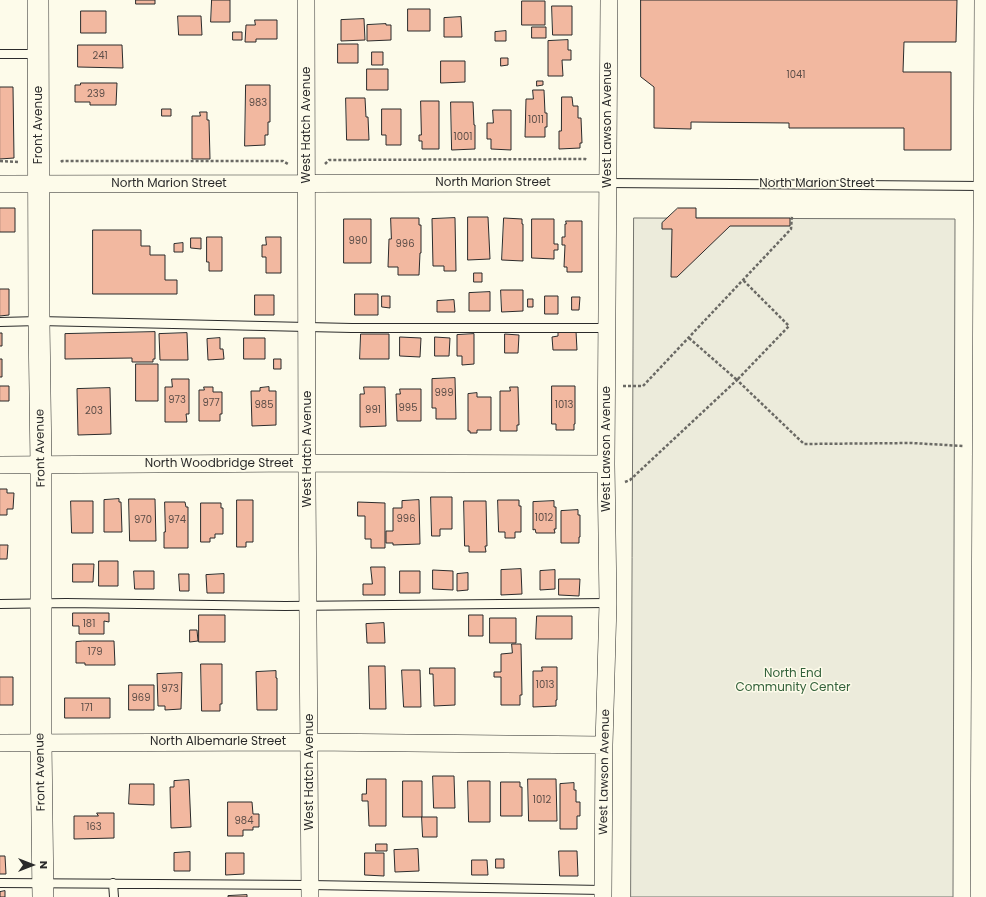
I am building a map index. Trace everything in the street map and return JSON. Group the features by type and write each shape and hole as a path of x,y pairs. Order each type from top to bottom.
{"street":[{"name":"Front Avenue","path":"38,0 43,890"},
{"name":"West Hatch Avenue","path":"306,0 310,891"},
{"name":"West Lawson Avenue","path":"603,893 604,746 608,604 606,464 609,0"},
{"path":"981,890 983,748 985,46 983,0"},
{"name":"North Marion Street","path":"0,184 608,183"},
{"name":"North Woodbridge Street","path":"0,465 307,463 606,464"},
{"name":"North Albemarle Street","path":"0,743 310,742 604,746"}],"lane":[{"path":"0,54 38,54"},
{"name":"North Marion Street","path":"608,183 984,186"},
{"path":"0,322 39,321 308,327 607,328"},
{"path":"0,604 608,604"},
{"path":"0,883 43,890 114,883 310,891 603,893"},
{"path":"114,883 114,897"}],"path":[{"path":"325,164 329,160 588,160"},
{"path":"0,161 18,162"},
{"path":"61,162 283,161 289,164"},
{"path":"607,385 643,386 791,229 792,215"},
{"path":"625,482 630,480 737,380 789,326 743,280"},
{"path":"689,338 737,380 804,444 912,443 965,446"}],"green space":[{"name":"North End Community Center","path":"634,218 955,219 953,897 631,897"}],"building":[{"path":"136,0 155,0 155,4 136,4"},
{"path":"212,0 230,0 230,22 211,22"},
{"path":"641,0 957,0 956,42 904,42 903,72 951,72 951,150 904,150 904,128 789,128 789,123 691,122 691,129 654,128 654,87 641,77"},
{"path":"522,1 545,1 545,25 522,25"},
{"path":"552,6 572,6 572,35 553,35"},
{"path":"408,9 430,9 430,31 408,31"},
{"path":"81,11 106,11 106,33 81,33"},
{"path":"178,16 201,16 202,35 179,35"},
{"path":"461,17 462,37 444,37 444,18"},
{"path":"364,19 365,40 341,41 341,20"},
{"path":"255,20 277,20 277,39 256,39 256,42 245,42 246,25 255,25"},
{"path":"367,25 391,25 391,40 367,41"},
{"path":"532,27 546,27 546,38 532,38"},
{"path":"506,31 506,41 495,41 495,32"},
{"path":"233,32 242,32 242,40 233,40"},
{"path":"568,40 568,50 571,50 571,60 562,60 563,76 548,76 548,41"},
{"path":"338,44 358,44 358,63 338,63"},
{"path":"78,45 122,45 123,68 78,67"},
{"path":"372,52 383,52 383,65 372,65"},
{"path":"501,58 508,58 508,65 501,66"},
{"path":"441,61 465,61 465,82 441,83"},
{"path":"367,69 388,69 388,90 367,90"},
{"path":"537,81 543,81 543,85 537,86"},
{"path":"81,83 117,83 116,105 90,105 90,102 75,102 75,85 80,85"},
{"path":"246,85 270,85 270,122 268,122 268,135 265,135 265,145 245,146"},
{"path":"0,87 13,87 14,158 0,159"},
{"path":"533,90 544,90 545,113 547,113 545,137 525,137 526,99 533,99"},
{"path":"562,97 572,97 573,106 578,106 578,118 581,118 582,143 580,143 580,148 559,149"},
{"path":"346,98 365,98 369,140 347,140"},
{"path":"421,101 439,101 439,149 422,149 422,141 419,141 419,135 421,135"},
{"path":"451,102 473,102 475,149 452,150"},
{"path":"162,109 171,109 171,116 162,116"},
{"path":"382,109 401,109 401,145 386,145 386,135 382,135"},
{"path":"493,110 511,110 511,150 491,149 491,139 487,139 487,123 493,123"},
{"path":"200,112 207,112 207,120 209,120 210,159 192,159 192,116 200,116"},
{"path":"0,208 15,208 15,232 0,232"},
{"path":"678,208 696,208 696,218 790,218 790,226 730,226 677,277 671,277 672,229 662,229 662,223"},
{"path":"468,217 488,217 490,259 468,260"},
{"path":"391,218 419,218 419,225 421,225 421,253 419,275 398,275 398,267 388,267 389,239 391,239"},
{"path":"455,218 456,271 444,271 444,266 433,266 432,219"},
{"path":"504,218 522,219 523,261 502,260"},
{"path":"344,219 371,219 371,263 344,263"},
{"path":"532,219 554,219 554,244 558,244 558,250 554,250 554,259 532,258"},
{"path":"566,221 582,221 582,272 567,272 567,267 564,267 565,245 562,245 562,237 565,237"},
{"path":"93,230 141,230 141,246 150,246 150,255 165,255 165,280 177,280 177,294 93,294"},
{"path":"207,237 222,237 222,271 209,271 209,262 207,262"},
{"path":"266,237 281,237 281,273 266,273 266,257 262,257 262,245 266,245"},
{"path":"191,238 201,238 201,249 191,248"},
{"path":"183,243 183,252 174,252 174,244"},
{"path":"474,273 482,273 482,282 474,282"},
{"path":"0,289 9,289 9,315 0,316"},
{"path":"501,290 523,290 523,311 502,312"},
{"path":"490,292 490,311 469,311 469,293"},
{"path":"355,294 378,294 378,315 355,315"},
{"path":"255,295 274,295 274,315 255,315"},
{"path":"382,296 390,296 390,308 382,307"},
{"path":"545,296 558,296 558,314 545,314"},
{"path":"572,297 580,297 579,310 572,310"},
{"path":"528,299 533,299 533,307 528,307"},
{"path":"454,300 455,312 437,312 437,301"},
{"path":"576,331 577,350 553,350 552,337 558,336 558,332"},
{"path":"155,332 155,359 153,359 153,362 132,362 132,358 65,359 65,334"},
{"path":"0,333 2,333 2,346 0,346"},
{"path":"187,333 188,360 160,360 159,334"},
{"path":"361,334 389,334 389,359 360,359"},
{"path":"474,334 474,364 462,365 462,356 457,356 457,335"},
{"path":"505,334 519,335 518,353 505,353"},
{"path":"400,337 421,338 420,357 400,356"},
{"path":"435,337 450,338 449,356 435,356"},
{"path":"220,338 220,349 223,349 224,359 208,360 207,339"},
{"path":"244,338 265,338 265,359 244,359"},
{"path":"0,359 2,359 2,377 0,377"},
{"path":"274,359 281,359 281,369 274,369"},
{"path":"136,364 158,364 158,401 136,401"},
{"path":"455,378 456,419 436,419 436,408 432,408 432,379"},
{"path":"172,379 189,379 189,414 186,414 187,422 165,422 165,387 172,387"},
{"path":"0,386 9,386 9,401 0,401"},
{"path":"552,386 575,386 574,430 556,430 556,424 552,424"},
{"path":"204,387 213,387 213,392 222,392 222,414 220,414 220,421 199,421 199,390 204,390"},
{"path":"269,387 269,391 276,391 276,425 252,426 251,391 260,391 260,388"},
{"path":"364,387 385,387 386,426 360,427 360,394 364,394"},
{"path":"510,387 518,387 519,425 517,425 517,431 500,431 500,391 510,391"},
{"path":"110,388 111,434 78,435 77,389"},
{"path":"400,389 421,389 421,421 397,421 396,394 400,394"},
{"path":"477,393 477,397 491,397 491,430 477,430 477,433 470,433 470,431 468,431 468,394"},
{"path":"0,489 7,489 7,493 14,493 13,509 7,509 7,515 0,515"},
{"path":"431,497 452,497 452,529 440,529 440,536 432,536"},
{"path":"119,499 119,502 121,502 122,532 104,532 104,500"},
{"path":"129,499 155,499 156,541 130,541"},
{"path":"237,500 253,500 253,542 246,542 246,547 237,547"},
{"path":"419,500 420,544 393,545 393,543 386,543 386,531 393,531 393,508 402,508 402,501"},
{"path":"498,500 519,500 519,506 521,506 521,532 515,532 515,538 505,538 505,532 499,532"},
{"path":"71,501 93,501 93,533 72,533"},
{"path":"464,501 486,501 486,552 469,552 469,546 465,546"},
{"path":"554,501 554,507 556,507 555,533 536,533 535,529 533,530 533,502"},
{"path":"165,502 185,502 186,507 188,507 188,548 164,548"},
{"path":"358,502 385,503 385,548 371,548 371,539 365,539 365,516 358,516"},
{"path":"201,503 221,503 221,508 223,508 223,534 215,534 215,538 210,538 210,542 201,542"},
{"path":"578,510 578,515 580,515 579,543 561,543 561,511"},
{"path":"0,545 8,545 7,559 0,559"},
{"path":"99,561 118,561 118,586 99,586"},
{"path":"73,564 94,564 93,582 73,582"},
{"path":"371,567 385,567 385,595 363,595 363,584 372,584"},
{"path":"521,569 522,594 501,595 501,570"},
{"path":"433,570 453,571 453,590 433,589"},
{"path":"555,570 555,589 540,590 540,571"},
{"path":"134,571 154,571 154,589 135,589"},
{"path":"400,571 420,571 420,593 400,593"},
{"path":"468,573 468,590 457,591 457,574"},
{"path":"179,574 189,574 189,591 180,591"},
{"path":"224,574 224,593 207,593 206,575"},
{"path":"559,579 580,579 579,596 559,595"},
{"path":"73,613 109,613 109,622 104,621 104,634 79,634 79,626 73,626"},
{"path":"199,615 225,615 225,642 199,642"},
{"path":"469,615 483,615 483,636 469,636"},
{"path":"537,616 572,616 572,639 536,639"},
{"path":"490,618 516,618 516,643 490,643"},
{"path":"384,623 385,643 367,643 366,624"},
{"path":"190,630 197,630 198,641 190,642"},
{"path":"114,641 115,665 85,665 85,663 76,663 76,642"},
{"path":"512,644 521,644 522,695 520,695 520,705 501,705 501,677 494,677 494,672 501,672 501,654 512,653"},
{"path":"201,664 222,664 222,704 220,704 220,711 202,711"},
{"path":"369,666 385,666 386,709 370,709"},
{"path":"542,667 557,667 556,706 533,707 533,671 542,671"},
{"path":"430,668 455,668 455,705 434,706 433,674 430,674"},
{"path":"402,670 420,670 421,707 404,707"},
{"path":"276,671 277,710 257,710 256,672"},
{"path":"182,673 181,709 165,710 165,706 158,706 157,674"},
{"path":"0,677 13,677 13,705 0,705"},
{"path":"129,685 154,685 154,710 129,710"},
{"path":"65,698 110,698 110,718 65,718"},
{"path":"433,776 454,776 455,808 434,808"},
{"path":"367,779 386,779 386,826 369,826 368,801 362,801 362,794 366,794"},
{"path":"528,779 556,779 557,821 529,821"},
{"path":"189,780 191,827 171,828 170,787 174,787 174,781"},
{"path":"403,781 422,781 422,817 403,817"},
{"path":"468,781 490,781 490,822 469,822"},
{"path":"501,782 520,782 520,787 522,787 522,816 501,816"},
{"path":"574,783 574,790 576,790 576,802 580,802 580,816 577,816 577,829 560,829 560,784"},
{"path":"130,784 154,784 154,805 129,804"},
{"path":"228,802 252,802 253,814 259,814 259,827 253,827 253,830 243,830 243,836 228,836"},
{"path":"97,813 114,813 114,838 74,839 74,816 98,816"},
{"path":"422,817 437,817 437,837 423,837"},
{"path":"376,844 387,844 387,851 376,851"},
{"path":"418,849 419,871 395,872 394,850"},
{"path":"559,851 577,851 578,876 560,876"},
{"path":"190,852 190,871 174,871 174,853"},
{"path":"226,853 244,853 244,874 226,875"},
{"path":"365,853 384,853 384,876 365,875"},
{"path":"0,856 5,856 6,874 0,874"},
{"path":"496,859 504,859 504,868 496,868"},
{"path":"472,860 487,860 488,875 472,875"},
{"path":"5,891 5,897 0,897 0,892"},
{"path":"247,895 247,897 228,897 228,896"}]}
